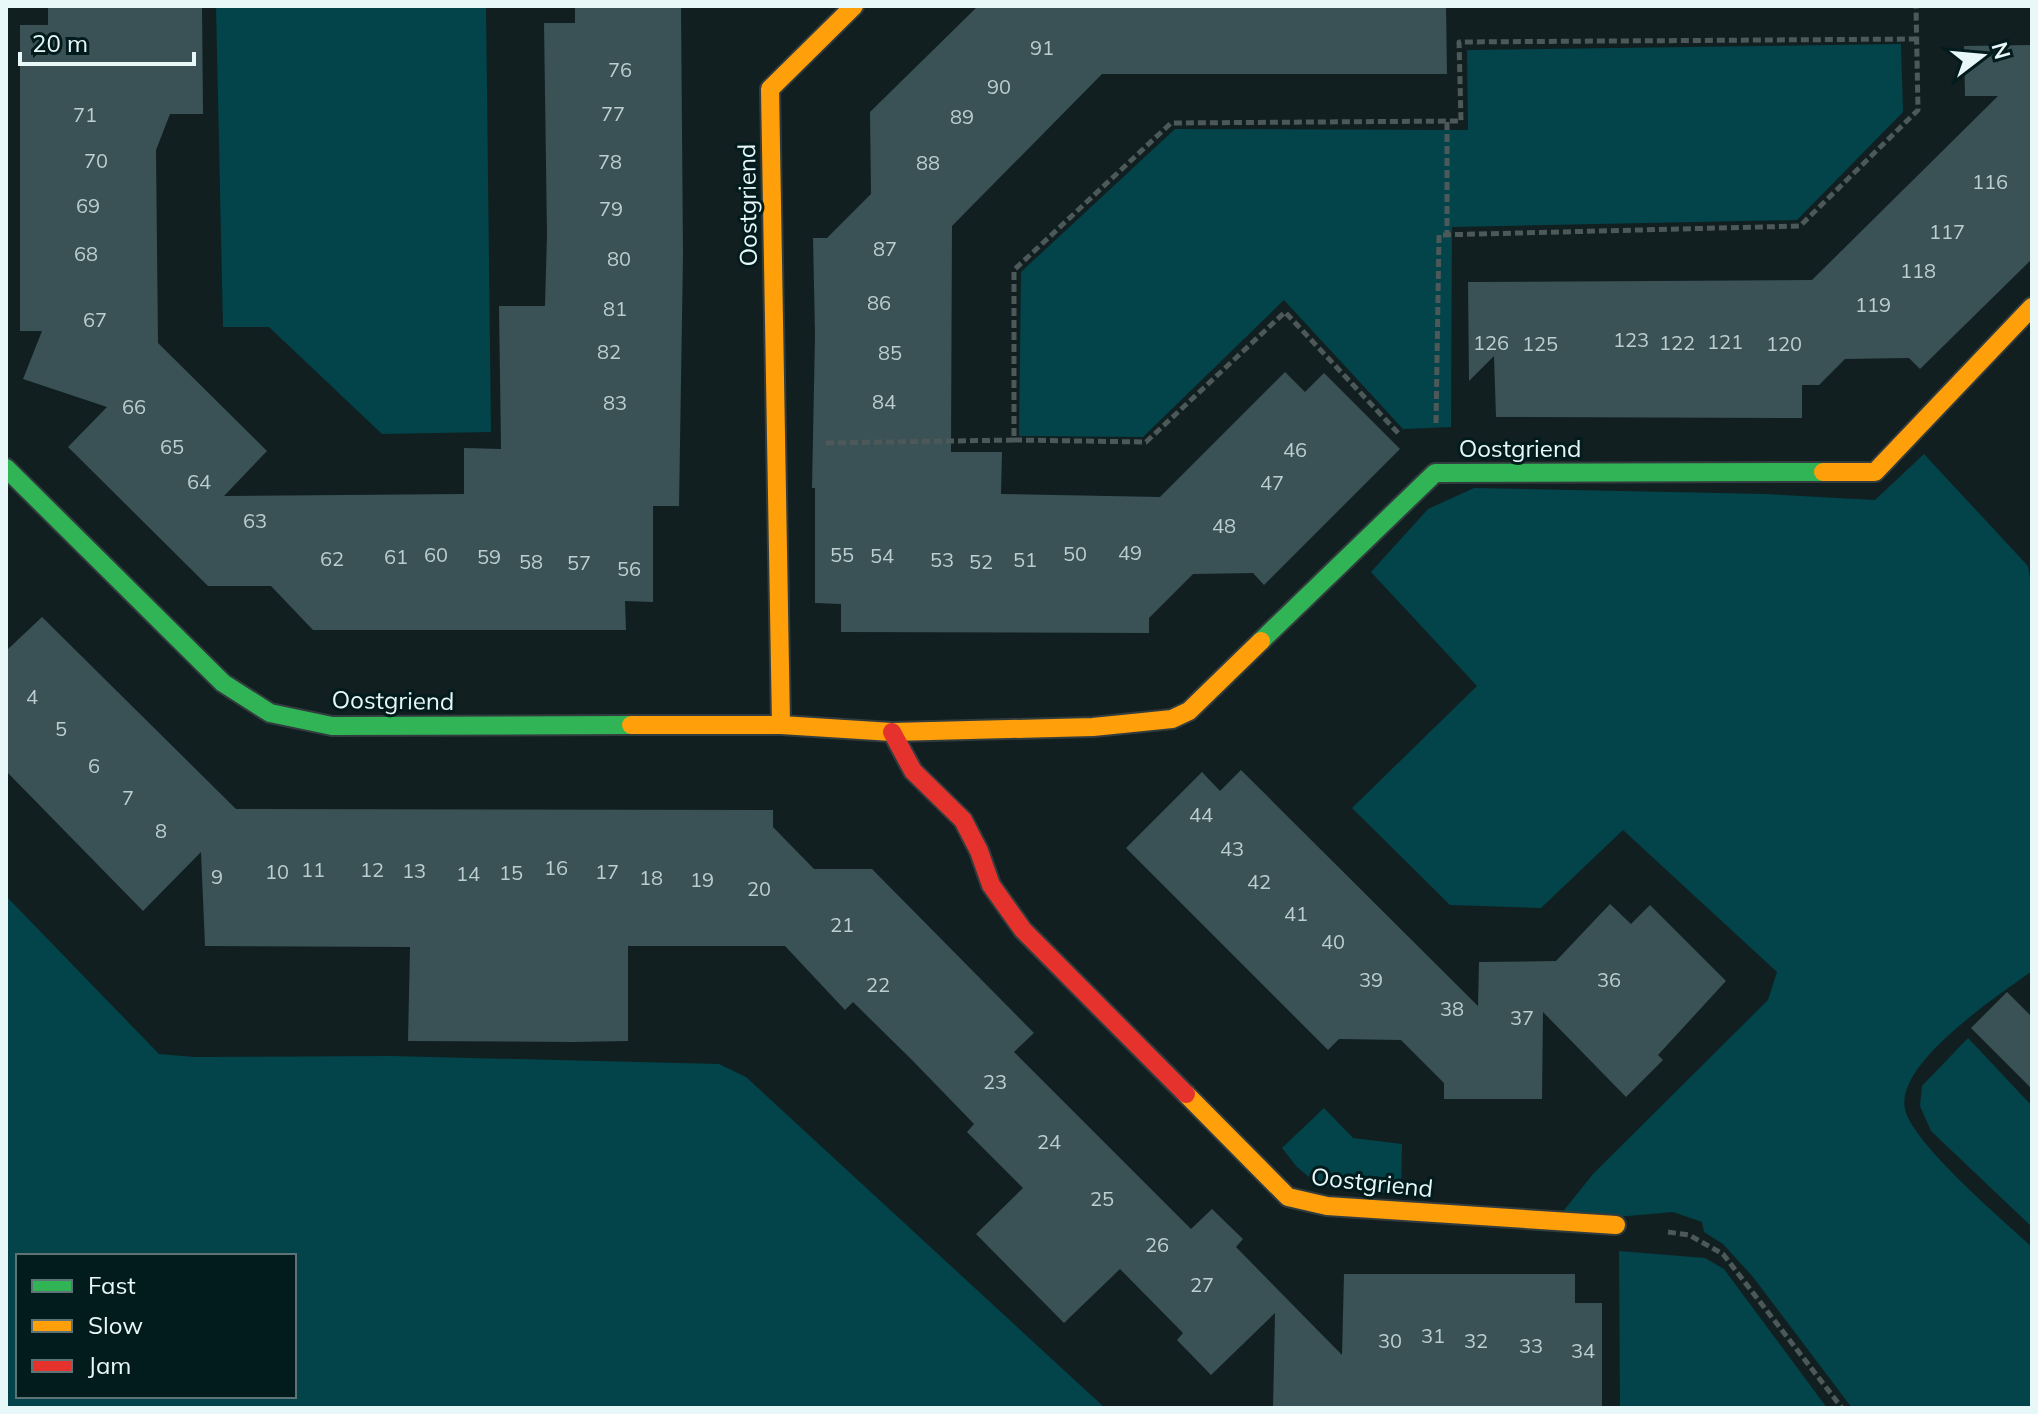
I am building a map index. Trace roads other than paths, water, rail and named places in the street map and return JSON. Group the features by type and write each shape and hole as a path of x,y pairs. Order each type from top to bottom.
{"street":[{"name":"Oostgriend","path":"781,725 770,89 854,6"},
{"name":"Oostgriend","path":"6,468 223,683 270,713 332,726 781,725 892,732 1093,727 1172,719 1189,711 1435,473 1875,472 2032,307"},
{"name":"Oostgriend","path":"892,732 913,771 963,820 979,851 991,885 1023,930 1288,1197 1327,1206 1616,1225"}]}
